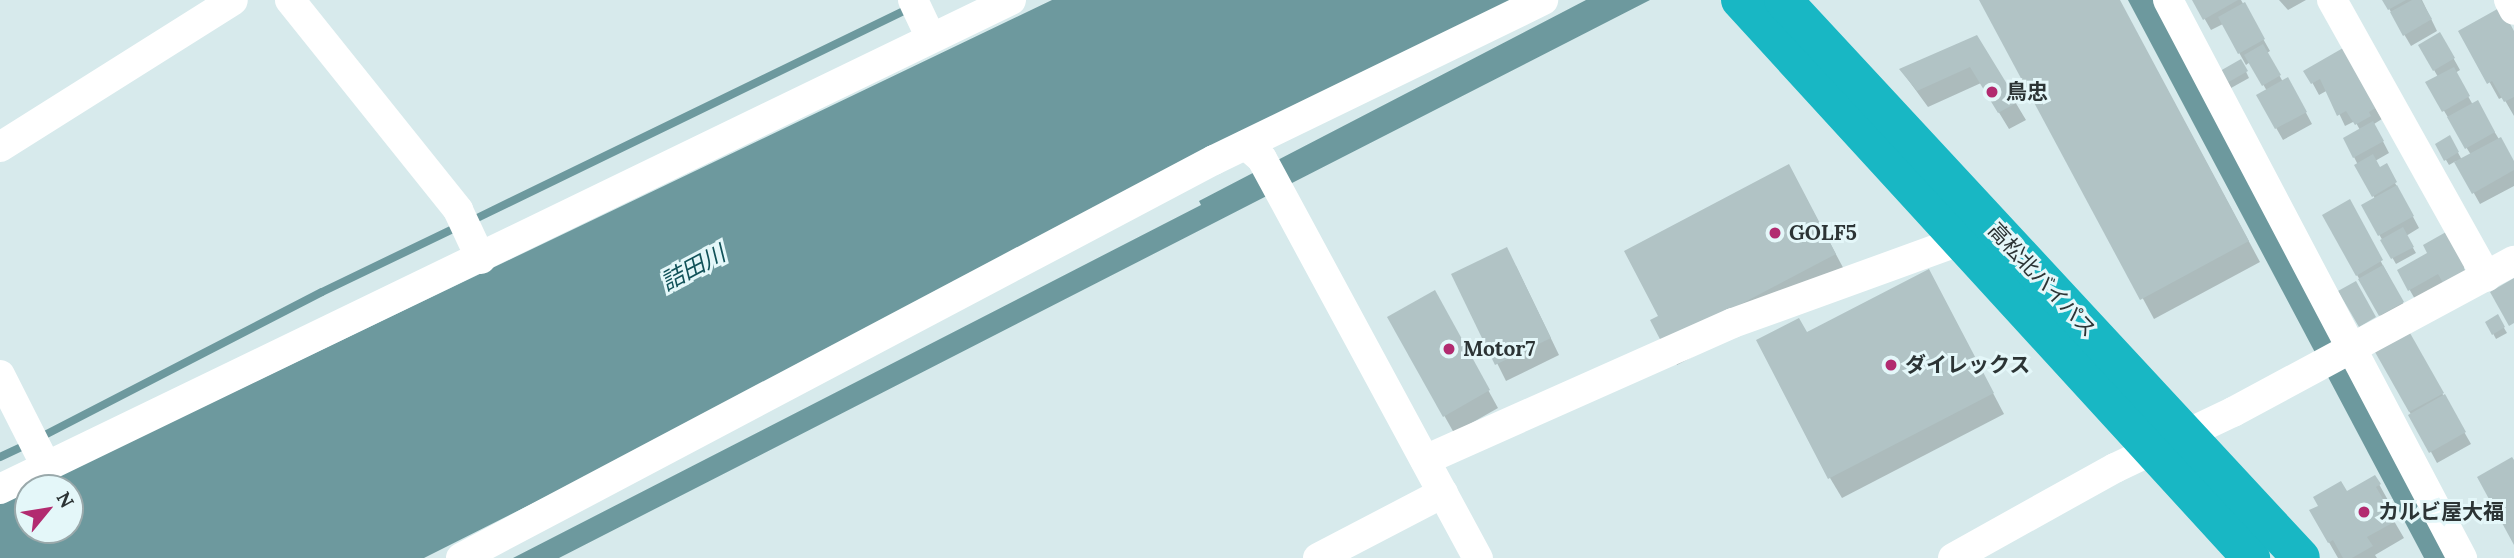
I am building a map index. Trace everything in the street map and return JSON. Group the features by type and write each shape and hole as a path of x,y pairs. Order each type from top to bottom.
{"highway":[{"name":"高松北バイパス","path":"1740,0 1960,241 2169,442 2301,558"},
{"name":"高松北バイパス","path":"1783,0 2169,442 2251,558"}],"street":[{"path":"0,147 233,0"},
{"path":"290,0 469,235"},
{"path":"0,489 469,235 923,19 1011,0"},
{"path":"461,558 1254,152 1543,0"},
{"path":"2168,0 2462,558"},
{"path":"2332,0 2487,277"},
{"path":"2509,0 2514,10"},
{"path":"1254,152 1278,189 1478,558"},
{"path":"1424,460 1733,323 1960,241"},
{"path":"1953,558 2169,442 2352,350 2514,261"},
{"path":"0,376 46,466"},
{"path":"1318,558 1443,493"}],"water":[{"name":"詰田川","path":"1052,0 1522,0 1246,145 424,558 0,558 0,504 14,497 14,544 84,544 84,474 62,474"},
{"path":"1586,0 1650,0 559,558 513,558 1201,205 1199,201"},
{"path":"2128,0 2155,0 2449,558 2424,558"}],"building":[{"path":"1979,0 2120,0 2249,241 2140,300"},
{"path":"2192,0 2238,0 2203,20"},
{"path":"2382,0 2406,0 2388,10"},
{"path":"2412,0 2421,0 2432,19 2403,36 2390,12"},
{"path":"2245,2 2265,39 2238,54 2218,17"},
{"path":"2501,7 2514,31 2514,97 2504,102 2492,81 2487,84 2458,31"},
{"path":"2440,32 2455,58 2433,71 2418,45"},
{"path":"1977,35 2018,102 1998,113 1970,67 1917,91 1899,69"},
{"path":"2263,44 2281,75 2262,86 2244,55"},
{"path":"2343,48 2377,107 2369,112 2371,116 2355,125 2346,111 2337,116 2320,79 2311,84 2303,71"},
{"path":"2241,59 2248,71 2227,83 2220,71"},
{"path":"2454,67 2470,96 2442,112 2425,82"},
{"path":"2288,77 2307,112 2275,129 2256,95"},
{"path":"2478,100 2495,132 2465,149 2447,117"},
{"path":"2373,121 2384,141 2353,158 2343,138"},
{"path":"2450,135 2459,152 2444,161 2435,144"},
{"path":"2501,137 2514,161 2514,170 2472,194 2454,162"},
{"path":"2373,154 2380,167 2387,163 2397,182 2372,197 2354,165"},
{"path":"1789,164 1836,254 1663,345 1650,320 1658,316 1624,251"},
{"path":"2397,185 2414,216 2378,236 2361,205"},
{"path":"2350,199 2383,260 2356,276 2322,215"},
{"path":"2403,227 2414,247 2391,259 2380,240"},
{"path":"2446,232 2464,265 2464,271 2443,283 2438,274 2408,291 2397,270 2427,253 2423,245"},
{"path":"1507,247 1551,338 1495,365 1451,274"},
{"path":"2383,265 2404,302 2379,316 2358,279"},
{"path":"1929,269 1994,393 1828,479 1756,340 1799,318 1807,332"},
{"path":"2514,278 2514,323 2509,326 2490,292"},
{"path":"2356,281 2376,317 2359,327 2338,291"},
{"path":"1435,290 1490,390 1443,417 1387,317"},
{"path":"2498,314 2505,327 2492,335 2485,322"},
{"path":"2410,333 2444,393 2409,412 2375,352"},
{"path":"2445,394 2466,432 2429,453 2408,415"},
{"path":"2512,457 2514,460 2514,545 2477,477"},
{"path":"2375,475 2381,484 2376,487 2396,521 2367,537 2373,546 2352,558 2343,558 2333,540 2328,543 2309,510 2318,506 2313,497 2341,481 2347,491"}],"waterway":[{"path":"471,221 909,8"},
{"path":"39,438 322,292 459,226"},
{"path":"0,457 28,444"}],"place":[{"name":"鳥忠","path":"1992,92"},
{"name":"GOLF5","path":"1775,233"},
{"name":"Motor7","path":"1449,349"},
{"name":"ダイレックス","path":"1891,365"},
{"name":"カルビ屋大福","path":"2364,512"}]}
